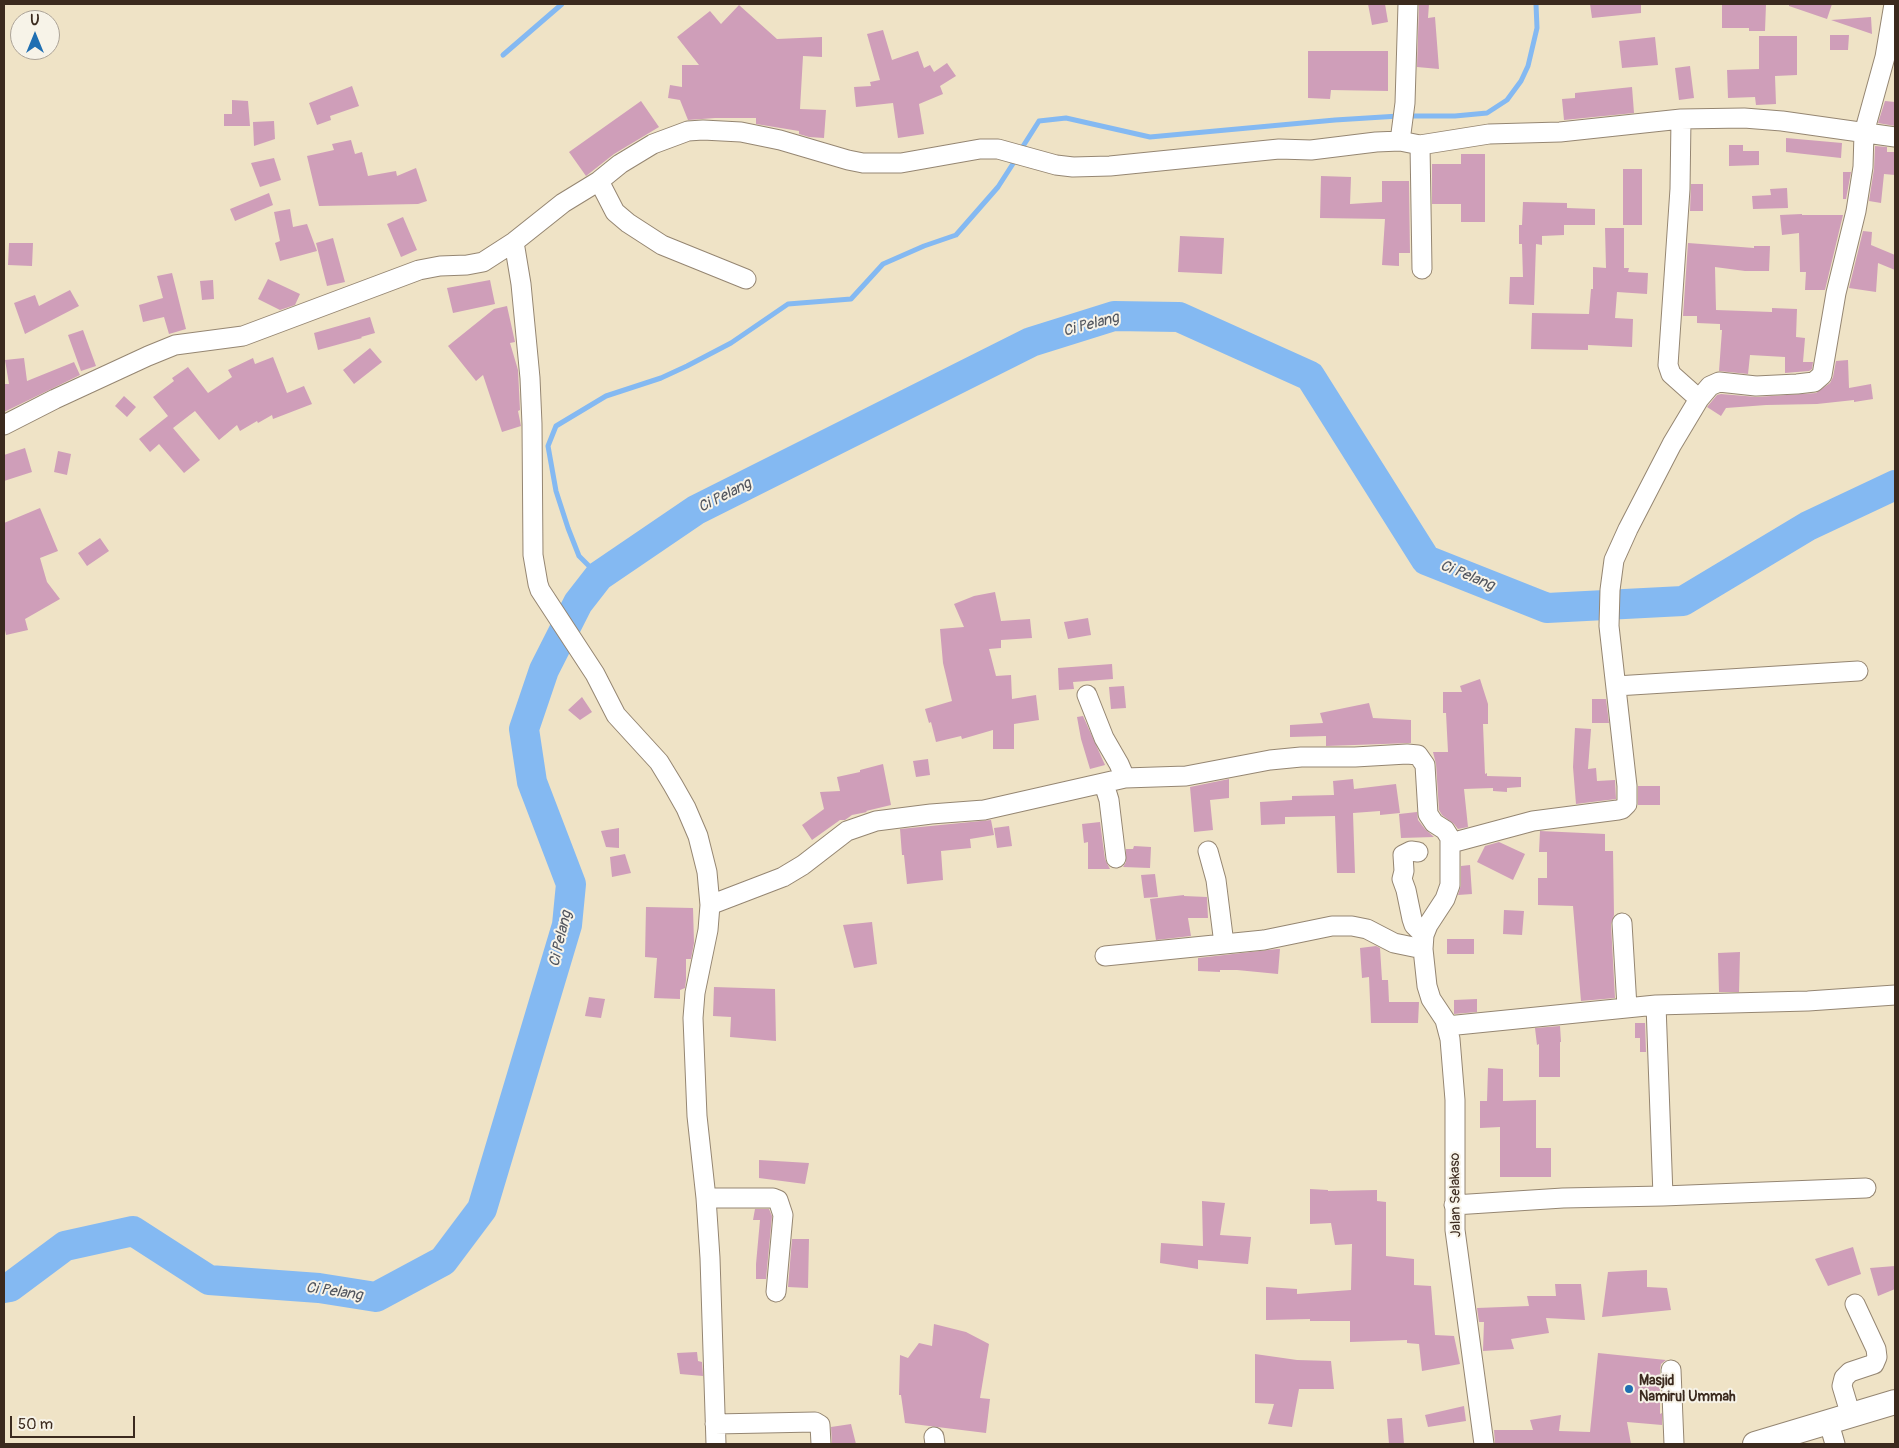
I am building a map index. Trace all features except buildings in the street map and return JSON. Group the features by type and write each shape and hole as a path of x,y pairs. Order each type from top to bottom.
{"main road":[{"path":"1755,1444 1832,1434 1852,1416 1895,1402"}],"street":[{"path":"1400,141 1404,103 1408,4"},
{"path":"1451,843 1533,821 1618,810 1625,807 1628,799 1627,786 1609,626 1610,590 1614,560 1672,444 1699,399 1710,386 1719,382 1747,386 1785,386 1810,383 1820,378 1836,294 1856,211 1863,167 1864,133 1885,57 1894,4"},
{"path":"4,425 55,399 164,349 185,343 243,336 419,270 484,262 514,242 563,203 599,181 620,164 653,144 688,131 741,132 863,163 902,163 980,149 998,149 1056,165 1073,167 1119,165 1278,149 1311,150 1376,142 1400,141 1420,145 1489,134 1560,132 1681,119 1744,118 1822,126 1895,137"},
{"path":"1681,119 1680,189 1668,364 1671,374 1699,399"},
{"path":"1420,145 1422,269"},
{"path":"599,181 615,212 628,223 662,244 746,278"},
{"path":"514,242 521,284 530,378 535,576 540,590 594,674 616,715 659,762 686,808 698,836 704,857 710,905 708,930 695,993 693,1018 697,1116 710,1258 716,1444"},
{"path":"1616,686 1858,671"},
{"path":"1087,695 1104,738 1125,778"},
{"path":"710,905 783,877 811,860 847,832 876,821 905,816 1003,807 1016,802 1125,778 1186,776 1288,758 1407,754 1418,755 1424,760 1428,814 1434,823 1449,834 1451,843 1452,876 1448,892 1428,925 1424,942"},
{"path":"1104,784 1109,800 1116,858"},
{"path":"1208,851 1216,880 1224,944"},
{"path":"1418,852 1411,851 1403,855 1404,871 1402,879 1414,925 1424,942"},
{"path":"1622,923 1627,1007"},
{"path":"1104,956 1264,940 1332,926 1352,926 1367,929 1394,943 1424,942"},
{"name":"Jalan Selakaso","path":"1424,942 1427,986 1431,999 1447,1026 1450,1038 1454,1100 1454,1205 1458,1250 1484,1444"},
{"path":"1447,1026 1656,1004 1808,1002 1895,995"},
{"path":"1656,1004 1663,1196"},
{"path":"1454,1205 1563,1198 1866,1188"},
{"path":"706,1198 773,1198 778,1200 783,1215 776,1292"},
{"path":"1852,1416 1842,1386 1844,1378 1850,1372 1874,1364 1877,1357 1876,1349 1854,1304"},
{"path":"1670,1370 1674,1444"},
{"path":"715,1424 815,1422 820,1425 821,1444"}],"waterway":[{"path":"503,55 562,4"},
{"path":"1408,116 1455,116 1487,113 1507,100 1521,81 1528,66 1537,28 1536,4"},
{"path":"1020,151 1039,121 1066,118 1150,137 1399,116"},
{"path":"599,576 579,556 556,491 548,446 556,426 606,396 661,378 731,343 788,304 851,299 883,264 924,246 956,235 998,187 1016,159"},
{"name":"Ci Pelang","path":"4,1288 10,1287 65,1246 133,1231 209,1280 319,1288 376,1297 443,1261 482,1209 567,925 571,884 532,782 524,729 544,670 578,603 599,576 696,510 1031,342 1114,316 1179,317 1310,376 1426,560 1547,608 1683,601 1808,526 1895,485"}],"place":[{"name":"Masjid Namirul Ummah","path":"1629,1389"}]}
